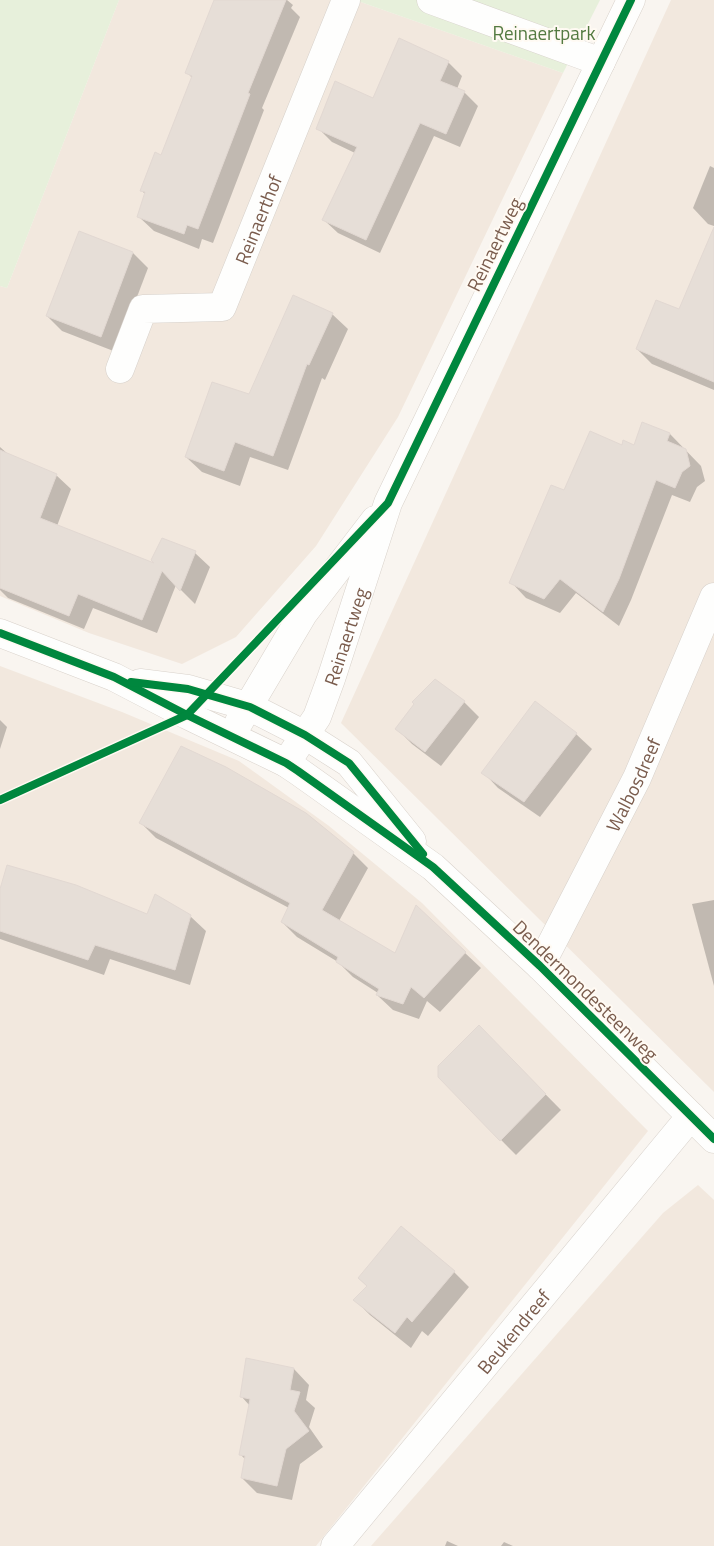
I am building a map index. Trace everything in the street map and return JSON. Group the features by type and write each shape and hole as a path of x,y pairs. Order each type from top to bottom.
{"main road":[{"name":"Reinaerthof","path":"120,369 143,310 222,307 346,0"},
{"path":"432,0 600,62"},
{"name":"Reinaertweg","path":"286,763 317,717 388,503 631,0"},
{"name":"Reinaertweg","path":"230,735 250,707 303,614 388,503"},
{"name":"Walbosdreef","path":"540,966 703,654 714,597"},
{"name":"Dendermondesteenweg","path":"0,633 124,681 187,715 286,763 433,867 540,966 714,1139"},
{"name":"Dendermondesteenweg","path":"124,681 188,689 250,707 305,734 349,763 433,867"},
{"name":"Beukendreef","path":"335,1546 691,1116"}],"shaded area":[{"path":"119,0 355,0 563,73 398,417 316,546 236,637 182,664 89,633 0,596 0,286 7,288"},
{"path":"671,0 714,0 714,1092 341,723"},
{"path":"0,666 122,712 239,761 329,826 422,903 648,1131 316,1546 0,1546"},
{"path":"698,1185 714,1200 714,1546 371,1546 663,1213"}],"green space":[{"path":"0,0 119,0 7,288 0,286"},
{"name":"Reinaertpark","path":"355,0 600,0 563,73"}],"building":[{"path":"214,0 286,0 248,93 250,94 198,229 187,225 184,234 137,217 145,192 140,191 155,152 161,155 192,76 185,73"},
{"path":"399,38 449,61 440,81 465,91 446,134 420,123 366,240 322,220 357,147 316,129 335,81 373,98"},
{"path":"714,227 714,382 636,349 656,300 679,309"},
{"path":"79,231 133,252 101,337 46,316"},
{"path":"293,295 333,313 309,365 307,364 273,456 235,442 224,471 185,457 212,382 249,394"},
{"path":"642,422 670,433 667,441 686,449 690,466 682,472 675,488 656,480 619,579 603,612 560,579 544,599 509,583 551,485 564,490 590,431 622,445 623,440 634,445"},
{"path":"0,450 57,474 40,518 154,563 151,560 162,538 196,551 180,591 162,571 142,620 78,594 69,616 0,588"},
{"path":"435,679 465,701 425,752 395,729 414,704 412,702"},
{"path":"535,701 577,733 524,802 481,773"},
{"path":"181,746 226,767 306,813 354,852 322,910 395,953 416,905 466,952 424,998 411,987 403,1004 376,995 379,989 336,962 338,957 281,922 290,903 139,823"},
{"path":"7,865 76,885 147,914 155,894 191,915 175,970 95,945 88,960 0,931 0,889"},
{"path":"479,1025 546,1094 500,1141 438,1077 438,1066"},
{"path":"401,1226 455,1271 412,1322 407,1317 395,1333 353,1300 367,1286 358,1278"},
{"path":"246,1358 294,1368 290,1390 300,1392 294,1411 309,1431 286,1449 277,1486 241,1478 245,1456 239,1455 250,1399 240,1397"}],"cycle path":[{"path":"0,800 187,715 388,503 631,0"},
{"path":"0,633 114,677 286,763 298,771 433,867 540,966 714,1139"},
{"path":"131,682 188,689 250,707 305,735 349,763 423,854"}]}
